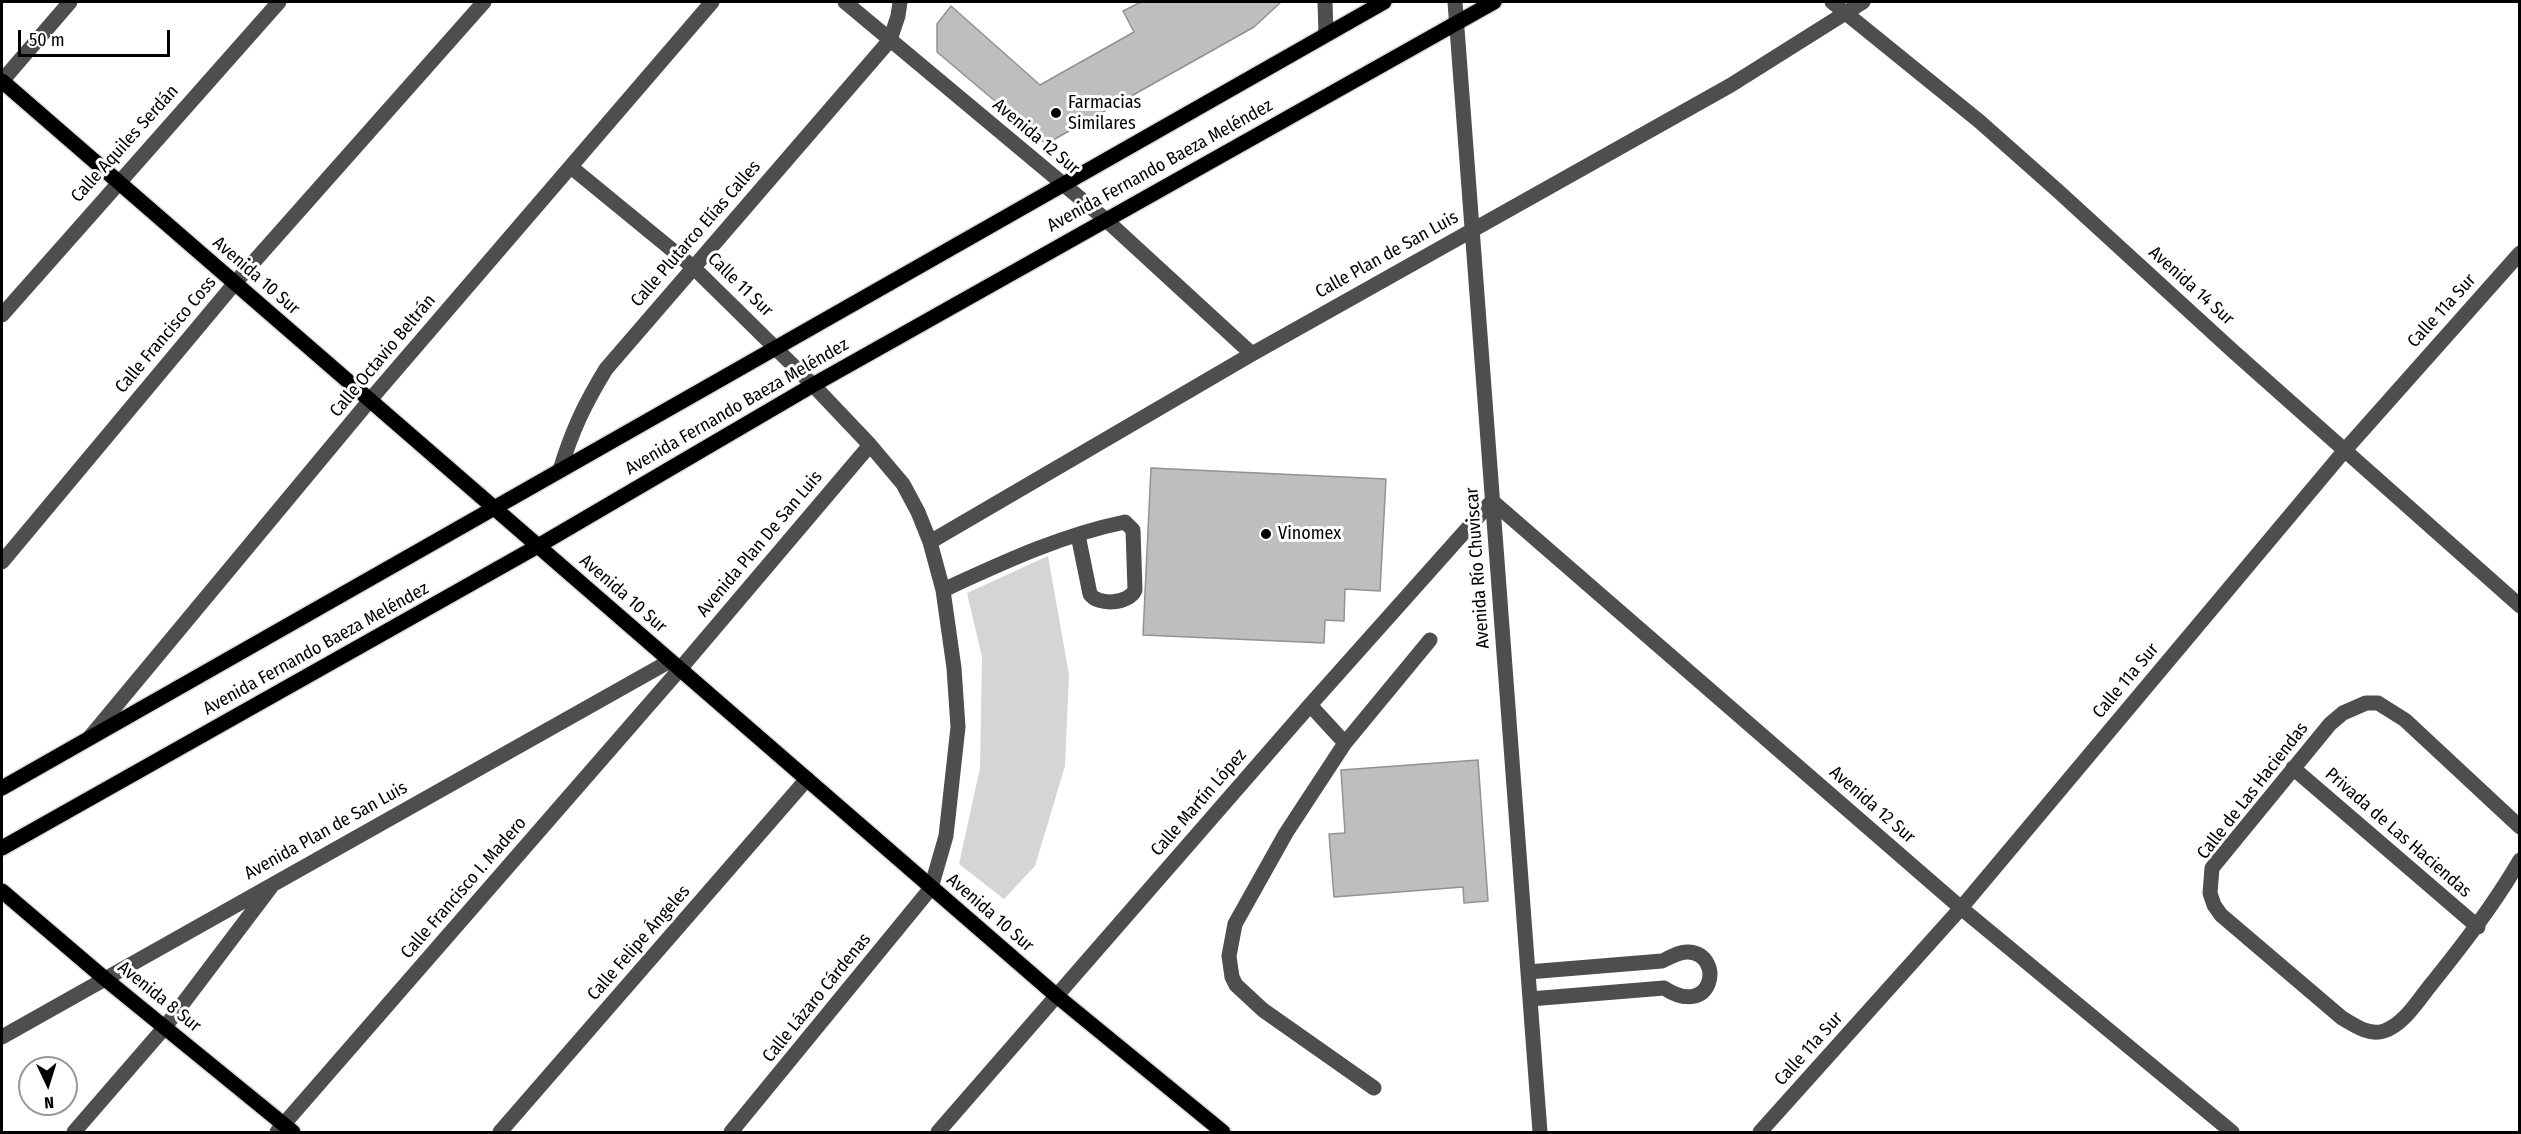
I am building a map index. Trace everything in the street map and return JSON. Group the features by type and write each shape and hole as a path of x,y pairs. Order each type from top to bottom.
{"main road":[{"name":"Avenida Fernando Baeza Meléndez","path":"2,788 1384,2"},
{"name":"Avenida Fernando Baeza Meléndez","path":"2,848 538,546 813,385 1105,219 1494,2"},
{"name":"Avenida 10 Sur","path":"2,81 931,888 1058,997 1223,1132"},
{"name":"Avenida 8 Sur","path":"2,891 284,1130"}],"street":[{"path":"2,81 70,2"},
{"name":"Calle Aquiles Serdán","path":"2,315 117,181 279,2"},
{"name":"Calle Francisco Coss","path":"2,562 235,283 484,2"},
{"name":"Calle Octavio Beltrán","path":"88,739 370,400 712,2"},
{"name":"Avenida 12 Sur","path":"845,2 1105,219 1252,354"},
{"path":"890,40 899,9 912,2"},
{"path":"1325,2 1326,34"},
{"name":"Avenida Río Chuviscar","path":"1455,2 1540,1132"},
{"name":"Avenida 14 Sur","path":"1832,2 1996,137 2520,606"},
{"name":"Calle Plan de San Luis","path":"930,542 1252,354 1731,86 1863,2"},
{"name":"Calle Plutarco Elías Calles","path":"560,470 572,430 586,401 606,369 890,40"},
{"name":"Calle 11 Sur","path":"571,167 693,267 813,385 870,445 903,484 930,542 943,590 954,668 958,727 946,836 931,888"},
{"name":"Calle 11a Sur","path":"1760,1132 1961,908 2345,450 2520,253"},
{"name":"Avenida Plan De San Luis","path":"675,665 870,445"},
{"name":"Avenida 12 Sur","path":"1492,501 1961,908 2232,1132"},
{"name":"Calle Martín López","path":"938,1132 1058,997 1310,705 1492,501"},
{"path":"943,590 1038,548 1101,527 1125,522 1133,530 1135,590 1133,596 1127,599 1098,602 1094,600 1090,594 1078,535"},
{"path":"1374,1088 1263,1010 1236,985 1232,977 1229,956 1235,924 1286,833 1345,743 1430,640"},
{"name":"Avenida Plan de San Luis","path":"2,1037 275,881 675,665"},
{"name":"Calle Francisco I. Madero","path":"284,1130 675,665"},
{"name":"Calle de Las Haciendas","path":"2520,827 2405,720 2378,703 2366,703 2343,713 2330,724 2293,768 2212,868 2210,893 2221,915 2342,1018 2364,1030 2374,1032 2393,1027 2408,1013 2478,927 2520,860"},
{"path":"1310,705 1345,743"},
{"name":"Privada de Las Haciendas","path":"2293,768 2478,927"},
{"name":"Calle Felipe Ángeles","path":"500,1132 807,779"},
{"path":"74,1132 165,1027 275,881"},
{"name":"Calle Lázaro Cárdenas","path":"731,1132 931,888"},
{"path":"1528,972 1662,961 1681,952 1689,951 1703,957 1711,971 1708,986 1703,992 1688,999 1664,988 1530,999"}],"shaded area":[{"path":"1048,556 1069,675 1065,766 1035,866 1004,899 959,864 980,768 982,657 967,593"}],"building":[{"path":"1141,2 1281,2 1254,27 1046,144 937,52 937,24 951,6 1040,85 1134,32 1123,11"},
{"name":"Vinomex","path":"1151,468 1386,479 1380,591 1345,589 1344,621 1325,620 1324,643 1143,635"},
{"path":"1478,760 1488,901 1464,903 1463,887 1334,897 1329,834 1345,833 1341,770"}],"place":[{"name":"Farmacias Similares","path":"1056,113"},
{"name":"Vinomex","path":"1266,534"}]}
